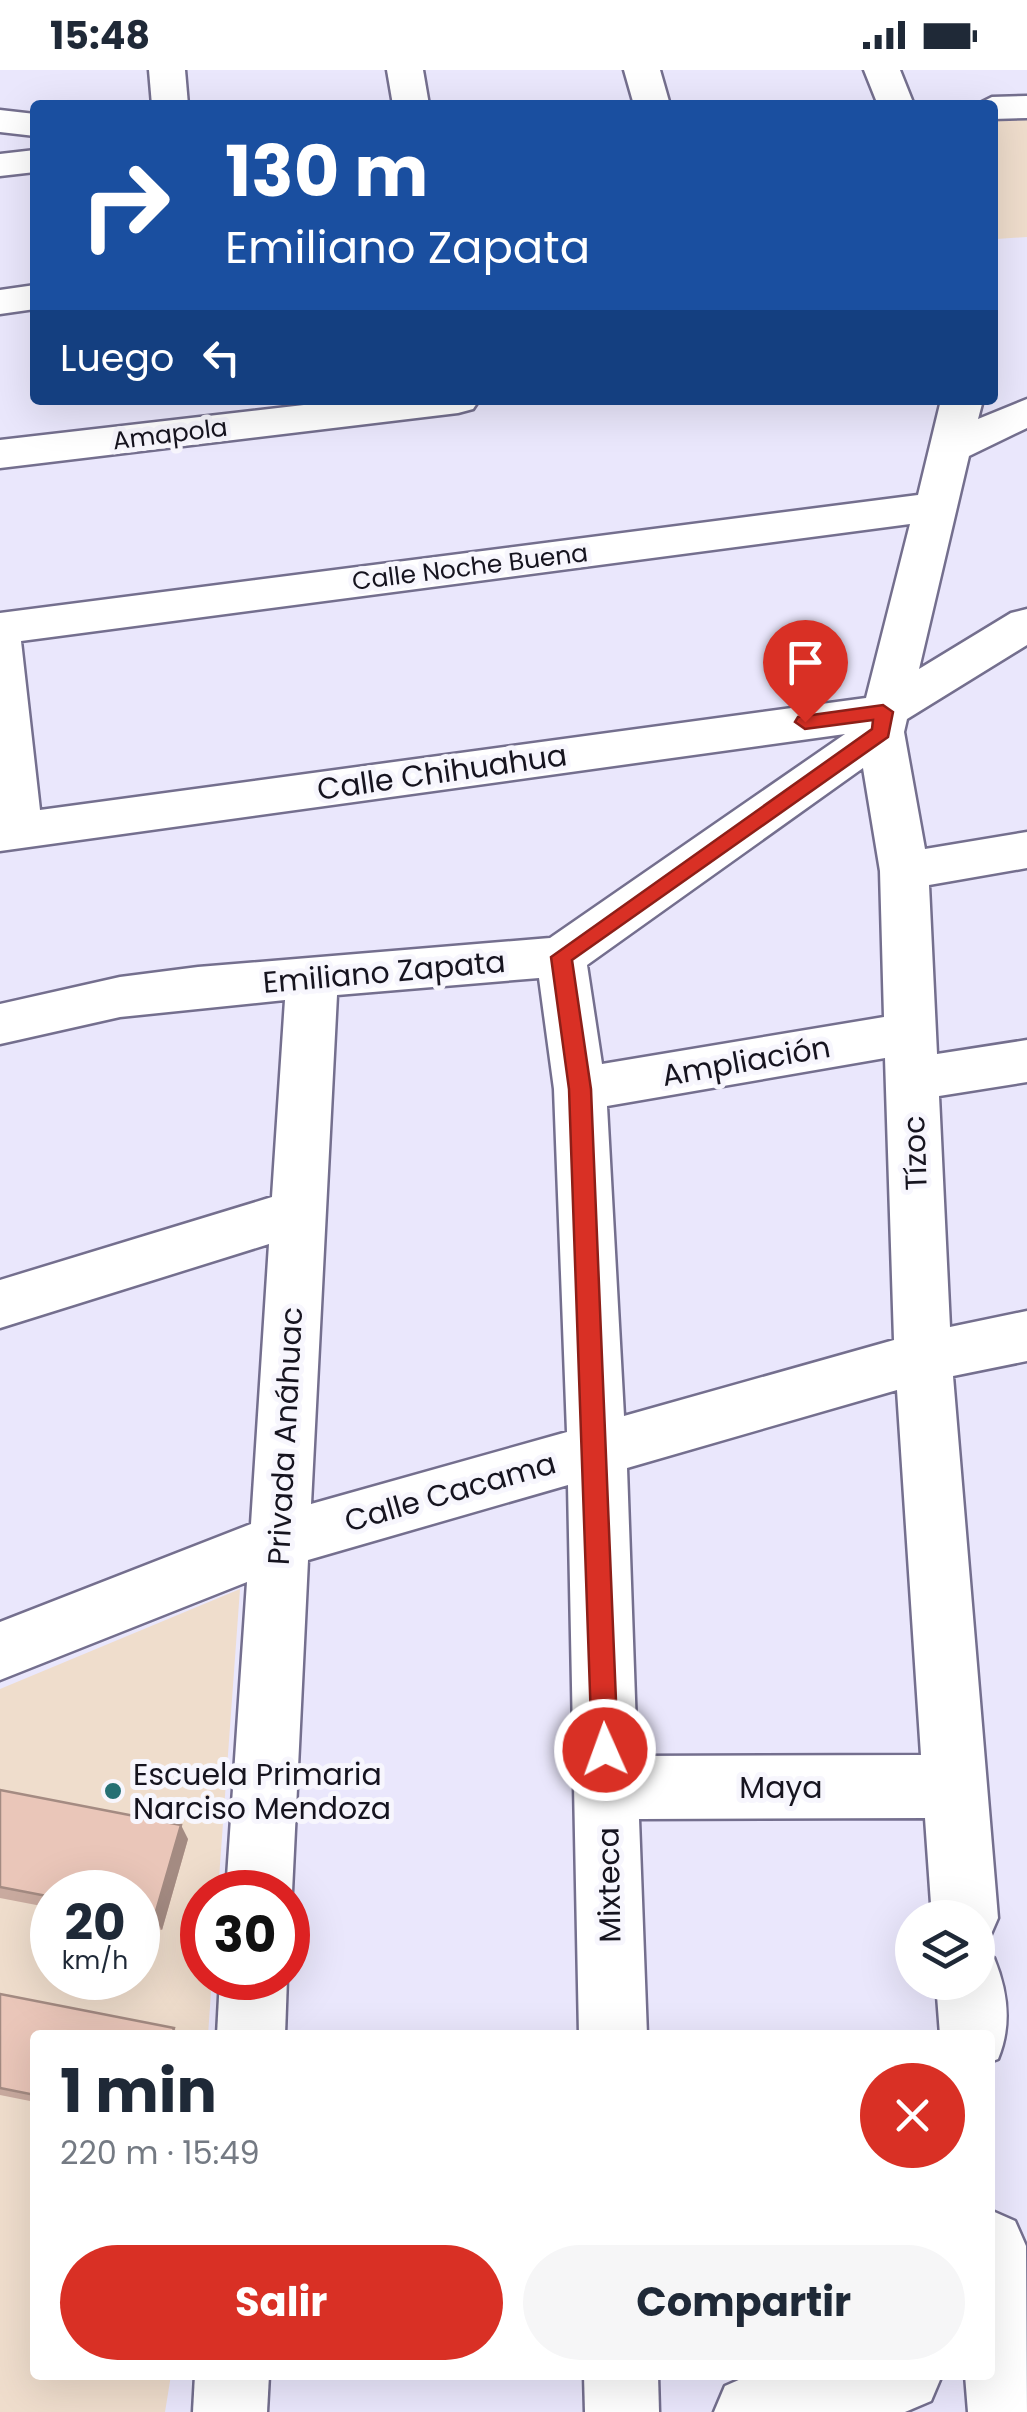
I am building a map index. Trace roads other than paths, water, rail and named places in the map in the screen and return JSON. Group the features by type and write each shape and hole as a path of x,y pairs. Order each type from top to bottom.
{"street":[{"path":"166,70 169,100"},
{"path":"405,70 411,100"},
{"path":"642,70 651,100"},
{"path":"998,108 1027,107"},
{"path":"0,120 30,125"},
{"path":"0,165 30,162"},
{"path":"0,302 30,299"},
{"name":"Amapola","path":"0,454 416,405"},
{"path":"957,424 1027,412"},
{"name":"Tízoc","path":"957,424 882,722 904,871 923,1357 965,1900"},
{"name":"Calle Noche Buena","path":"0,628 939,506"},
{"name":"Emiliano Zapata","path":"0,1024 120,997 561,957 882,722 1027,624"},
{"path":"0,644 9,832"},
{"name":"Calle Chihuahua","path":"9,832 882,722"},
{"path":"904,871 1027,850"},
{"name":"Mixteca","path":"561,957 580,1089 597,1450 612,2030"},
{"name":"Privada Anáhuac","path":"260,1870 312,980"},
{"name":"Ampliación","path":"580,1089 913,1056 1027,1061"},
{"path":"0,1304 298,1212"},
{"name":"Calle Cacama","path":"0,1651 278,1541 923,1357 1027,1336"},
{"name":"Maya","path":"606,1788 956,1786"},
{"path":"251,2030 253,2000"},
{"path":"971,2000 974,2030"},
{"path":"995,2325 998,2373"},
{"path":"230,2412 232,2380"},
{"path":"621,2380 622,2412"},
{"path":"751,2412 884,2380"}],"place":[{"name":"Escuela Primaria Narciso Mendoza","path":"113,1791"}]}
